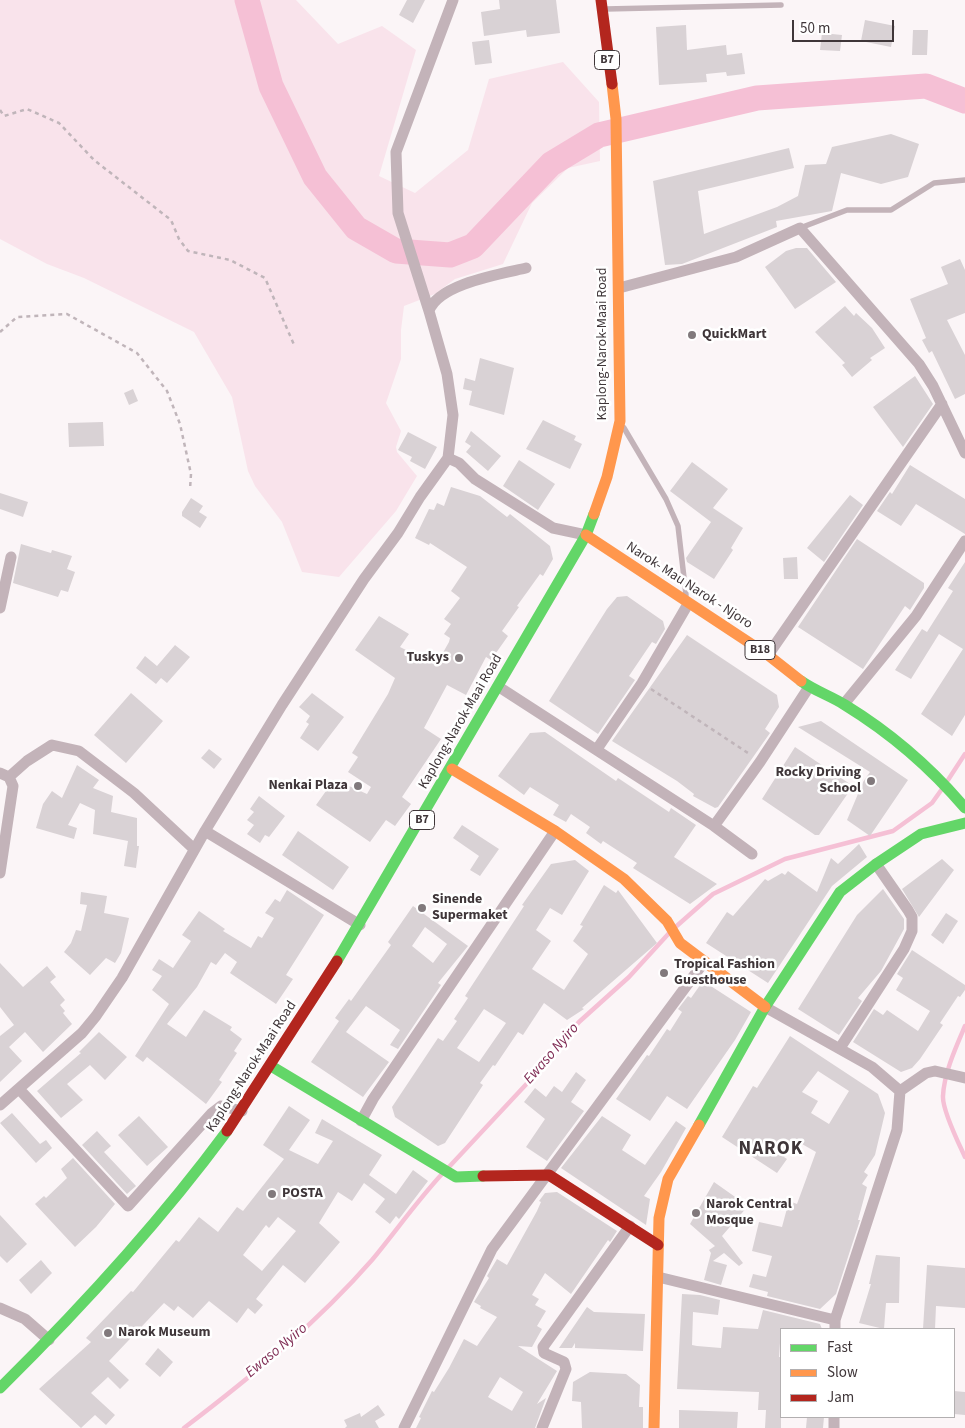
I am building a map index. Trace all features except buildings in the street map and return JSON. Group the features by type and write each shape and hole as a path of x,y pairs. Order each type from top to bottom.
{"main road":[{"name":"Kaplong-Narok-Maai Road","path":"0,1388 50,1340 183,1191 242,1111 360,925 586,535 607,477 620,421 619,288 615,159 616,119 601,4"},
{"name":"Narok- Mau Narok - Njoro","path":"586,535 768,655 809,687 844,704 880,729 949,789 965,808"},
{"path":"452,769 555,831 624,879 667,921 680,943 765,1007"},
{"path":"654,1428 659,1218 668,1179 765,1007 840,892 876,864 921,834 965,823"},
{"path":"271,1066 361,1122 456,1177 548,1175 658,1245"}],"street":[{"path":"0,1105 82,1033 96,1016 122,978 194,849 282,705 364,579 398,533 420,497 448,458 453,414 446,374 398,213 396,152 453,0"},
{"path":"619,288 736,258 800,228 919,364 942,404 965,453"},
{"path":"428,311 432,302 446,292 482,278 526,268"},
{"path":"768,655 942,404"},
{"path":"448,458 459,463 475,479 553,528 586,535"},
{"path":"844,704 916,616 965,542"},
{"path":"0,608 11,557"},
{"path":"597,749 642,683 688,604"},
{"path":"499,687 714,826 752,854"},
{"path":"714,826 760,762 809,687"},
{"path":"0,873 13,786 5,775 52,745 79,751 134,793 194,849"},
{"path":"205,831 360,925"},
{"path":"361,1122 378,1091 555,831"},
{"path":"840,1048 904,949 912,931 912,917 876,864"},
{"path":"404,1428 492,1249 704,962"},
{"path":"765,1007 872,1067 900,1092"},
{"path":"658,1277 835,1325 897,1130 900,1092 926,1073 935,1071 962,1078"},
{"path":"19,1089 128,1206 212,1113 221,1106 242,1111"},
{"path":"542,1428 566,1368 564,1362 544,1353 543,1347 630,1226"},
{"path":"0,1308 25,1318 50,1340"}],"lane":[{"path":"601,4 781,5"},
{"path":"800,228 847,210 891,210 934,183 965,180"},
{"path":"620,421 666,500 678,526 688,604"}],"path":[{"path":"0,110 4,116 27,109 59,123 94,160 171,220 179,239 188,251 230,260 265,278 295,347"},
{"path":"0,332 16,317 67,314 137,353 167,392 180,424 192,474 190,489"},
{"path":"642,683 760,762"}],"shaded area":[{"path":"0,0 296,0 338,44 382,26 416,50 379,176 415,193 468,150 489,79 563,62 599,102 600,161 568,168 532,203 503,264 455,279 435,294 404,306 401,330 401,359 386,403 401,431 396,447 397,452 417,476 396,511 339,577 302,572 282,522 255,486 248,471 232,397 194,332 84,278 47,264 0,239"}],"waterway":[{"path":"247,0 271,86 315,177 356,228 396,251 450,255 473,246 551,164 599,135 757,98 926,86 965,101"},
{"name":"Ewaso Nyiro","path":"948,780 965,754"},
{"name":"Ewaso Nyiro","path":"448,1168 533,1077 579,1022 629,977 671,931 713,894 785,859 893,831 932,803 942,789"},
{"path":"965,1026 948,1069 943,1096 948,1118 965,1157"},
{"name":"Ewaso Nyiro","path":"184,1428 258,1369 329,1306 372,1260 442,1174"}],"traffic: fast":[{"path":"337,961 586,535 594,514"},
{"path":"801,681 845,705 894,739 939,779 965,808"},
{"path":"699,1125 765,1007 840,892 876,864 921,834 965,823"},
{"path":"271,1066 456,1177 483,1176"},
{"path":"0,1388 60,1327 147,1232 227,1131"}],"traffic: slow":[{"path":"594,514 607,477 620,421 616,119 612,84"},
{"path":"586,535 768,655 801,681"},
{"path":"452,769 555,831 624,879 667,921 680,943 765,1007"},
{"path":"654,1428 659,1218 668,1179 699,1125"}],"traffic: jam":[{"path":"601,0 612,84"},
{"path":"227,1131 337,961"},
{"path":"483,1176 549,1175 658,1245"}],"place":[{"name":"QuickMart","path":"692,335"},
{"name":"Tuskys","path":"459,658"},
{"name":"Rocky Driving School","path":"871,781"},
{"name":"Nenkai Plaza","path":"358,786"},
{"name":"Sinende Supermaket","path":"422,908"},
{"name":"Tropical Fashion Guesthouse","path":"664,973"},
{"name":"POSTA","path":"272,1194"},
{"name":"Narok Central Mosque","path":"696,1213"},
{"name":"Narok Museum","path":"108,1333"}],"district":[{"name":"NAROK","path":"771,1150"}]}
